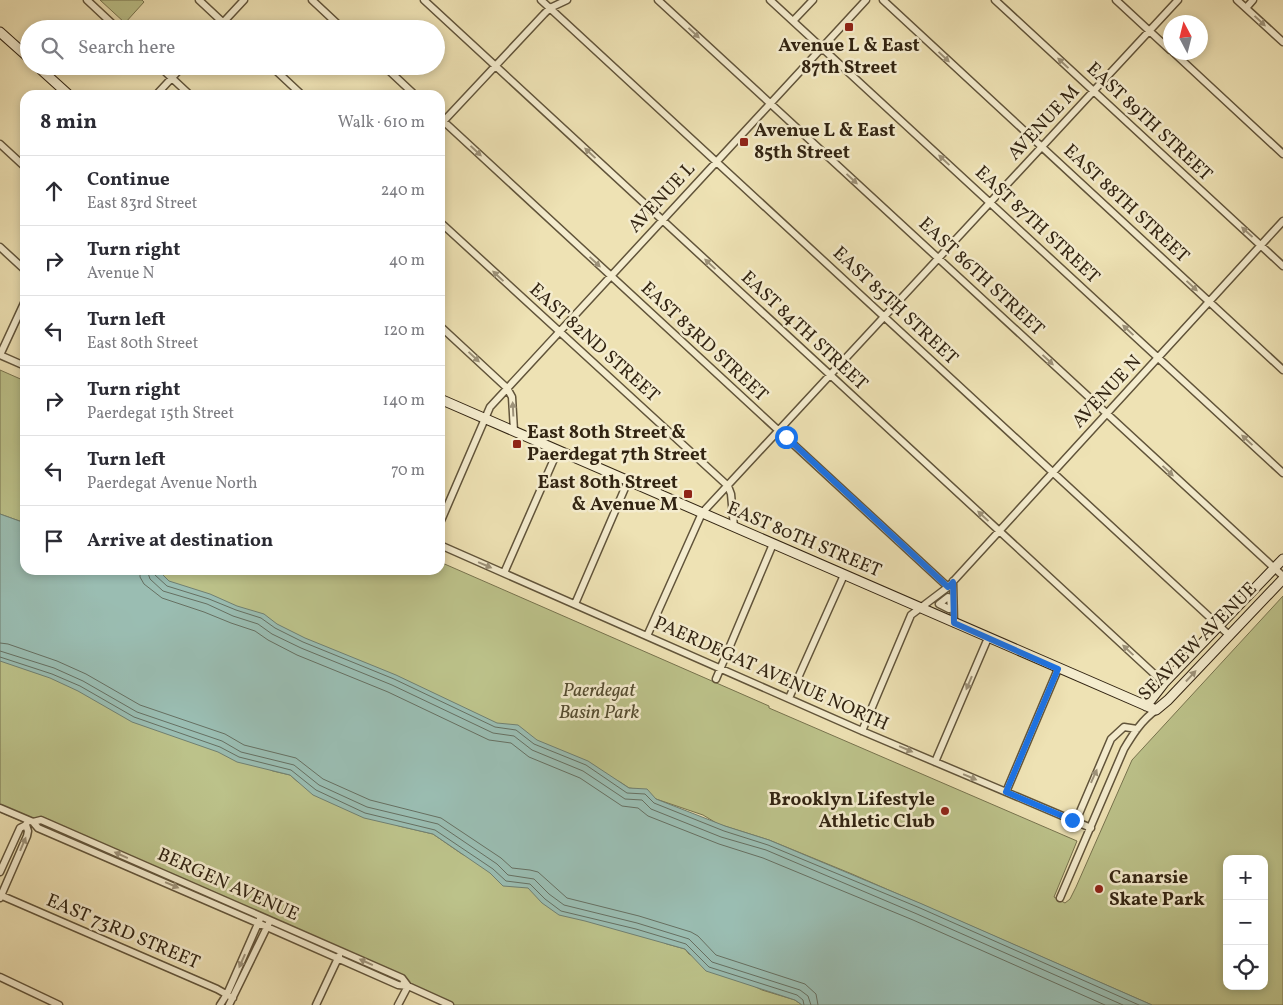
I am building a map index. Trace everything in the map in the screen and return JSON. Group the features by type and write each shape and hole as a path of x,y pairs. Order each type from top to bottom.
{"street":[{"path":"87,0 108,20"},
{"path":"199,0 221,20"},
{"path":"225,20 244,0"},
{"path":"312,0 333,20"},
{"name":"EAST 84TH STREET","path":"424,0 1164,684"},
{"name":"EAST 85TH STREET","path":"541,0 1229,635"},
{"path":"445,117 550,8 567,0"},
{"name":"EAST 86TH STREET","path":"658,0 1283,578"},
{"name":"EAST 87TH STREET","path":"770,0 1283,473"},
{"path":"793,21 813,0"},
{"name":"AVENUE L","path":"445,511 490,407 866,0"},
{"name":"EAST 88TH STREET","path":"883,0 1283,370"},
{"name":"EAST 89TH STREET","path":"995,0 1283,266"},
{"path":"1116,0 1163,43"},
{"name":"AVENUE M","path":"647,636 702,513 1178,0"},
{"path":"1237,0 1283,42"},
{"path":"1246,8 1253,0"},
{"path":"0,32 20,50"},
{"path":"1182,60 1283,154"},
{"path":"47,75 63,90"},
{"path":"169,75 185,90"},
{"path":"161,90 174,75"},
{"path":"281,75 297,90"},
{"path":"394,75 410,90"},
{"name":"EAST 83RD STREET","path":"445,125 779,432 950,584"},
{"path":"0,144 20,162"},
{"name":"AVENUE N","path":"862,731 911,614 950,584 1283,222"},
{"name":"EAST 82ND STREET","path":"445,227 728,486"},
{"path":"0,247 20,265"},
{"path":"20,312 1,352 20,363"},
{"path":"445,331 507,388 512,397 514,431"},
{"name":"EAST 80TH STREET","path":"445,401 1156,710"},
{"path":"504,573 558,450"},
{"path":"575,604 628,481"},
{"path":"728,486 732,494 734,527"},
{"path":"716,679 773,544"},
{"name":"PAERDEGAT AVENUE NORTH","path":"445,548 862,731 1091,828"},
{"name":"SEAVIEW AVENUE","path":"1146,706 1164,684 1283,559"},
{"path":"789,698 844,575"},
{"name":"SEAVIEW AVENUE","path":"1060,898 1124,749 1137,729 1148,716 1168,700 1283,578"},
{"path":"950,584 954,623"},
{"path":"935,762 988,638"},
{"path":"1006,792 1058,669"},
{"name":"SEAVIEW AVENUE","path":"1076,821 1111,739 1124,727 1137,729"},
{"name":"BERGEN AVENUE","path":"0,808 38,828 260,919 338,958 398,985 408,986 450,1005"},
{"path":"0,872 20,828 29,822"},
{"path":"0,896 27,836 29,822"},
{"name":"EAST 73RD STREET","path":"0,896 230,996"},
{"path":"229,1005 230,996 260,919"},
{"path":"220,1005 230,996 269,923"},
{"name":"BERGEN AVENUE","path":"269,923 342,951 402,978 408,986"},
{"path":"316,1005 342,951"},
{"path":"0,977 59,1005"},
{"path":"398,1005 408,986"}],"green space":[{"path":"100,0 142,0 144,2 128,20 122,20"},
{"path":"0,370 20,379 20,521 0,514"},
{"name":"Paerdegat Basin Park","path":"445,564 769,706 769,708 1077,841 1054,897 1065,903 1070,899 1076,887 1132,760 1283,596 1283,1005 1152,1005 852,874 769,840 718,824 703,815 629,788 620,782 149,575 445,575"},
{"path":"0,651 273,771 290,775 298,782 399,826 433,834 462,854 667,944 685,949 689,954 762,990 795,1000 802,1005 447,1005 0,812"}],"water":[{"path":"0,514 20,521 20,575 163,575 169,581 264,614 277,624 305,638 396,675 497,723 518,725 537,740 588,761 629,788 647,789 656,799 725,826 769,840 922,904 1152,1005 802,1005 795,1000 706,971 685,949 559,915 542,903 528,888 503,886 490,873 433,834 364,818 313,795 290,775 237,762 218,752 132,722 78,691 50,678 0,661"}],"place":[{"name":"Avenue L & East 87th Street","path":"849,27"},
{"name":"Avenue L & East 85th Street","path":"744,142"},
{"name":"East 80th Street & Paerdegat 7th Street","path":"517,444"},
{"name":"East 80th Street & Avenue M","path":"688,494"},
{"name":"Brooklyn Lifestyle Athletic Club","path":"945,811"},
{"name":"Canarsie Skate Park","path":"1099,889"}],"route":[{"path":"786,437 948,587 953,582 954,623 1058,669 1006,792 1072,820"}]}
